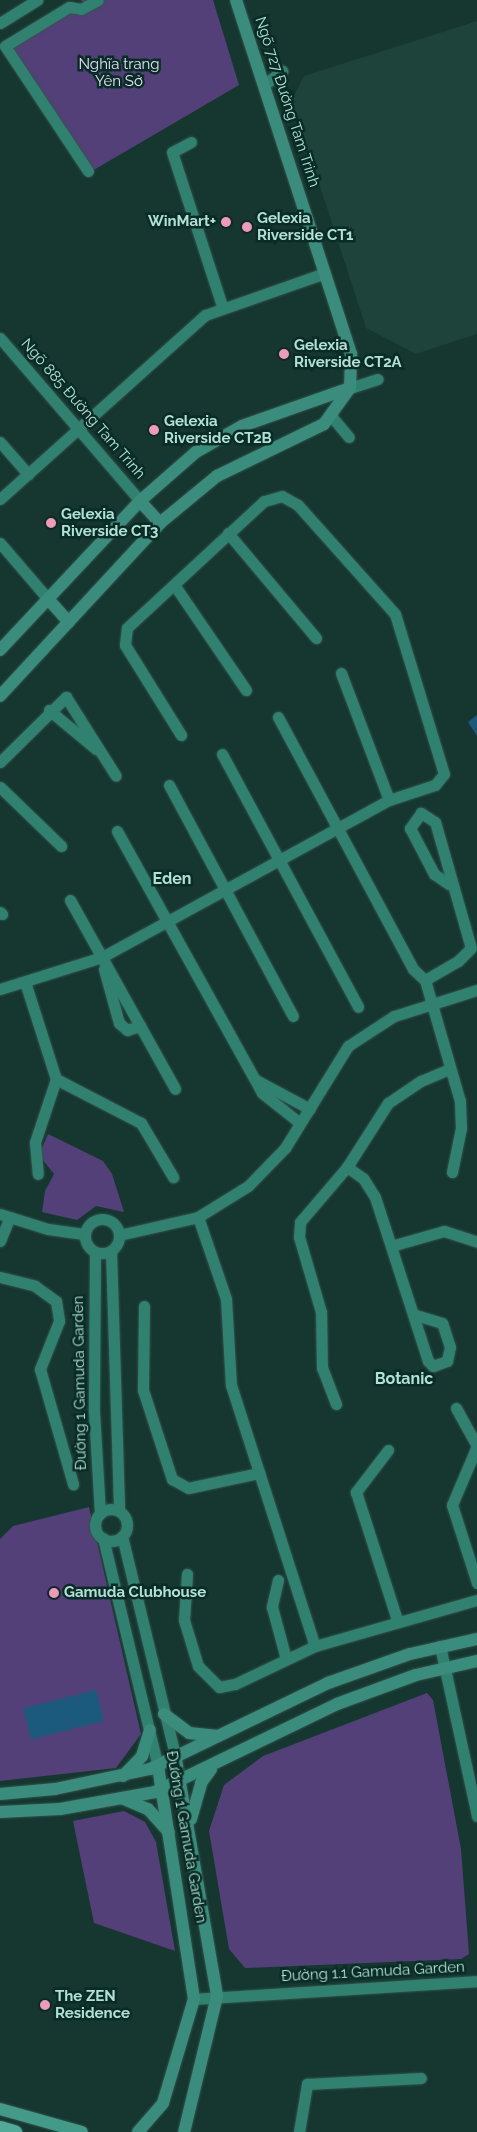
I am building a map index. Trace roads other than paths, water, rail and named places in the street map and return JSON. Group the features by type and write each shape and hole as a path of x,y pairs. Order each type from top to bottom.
{"highway":[{"path":"0,2128 14,2132"}],"main road":[{"path":"0,2109 82,2132"}],"street":[{"path":"0,23 37,0"},
{"path":"88,171 5,46 69,6 98,0"},
{"name":"Ngõ 727 Đường Tam Trinh","path":"236,0 351,354 350,388"},
{"path":"264,85 282,71"},
{"path":"190,142 172,152 222,306"},
{"path":"0,500 205,315 222,306 325,273"},
{"name":"Ngõ 885 Đường Tam Trinh","path":"0,338 140,501"},
{"path":"0,696 160,523 217,476 257,453 310,433 332,417 350,388 378,378"},
{"name":"Ngõ 885 Đường Tam Trinh","path":"0,650 140,501 196,452 242,426 350,388"},
{"path":"332,417 349,436"},
{"path":"0,442 28,474"},
{"path":"0,989 102,957 281,861 389,800 435,785 444,766 395,614 291,499 272,496 182,573 175,586 126,628 124,645 181,735"},
{"path":"140,501 160,523"},
{"path":"228,533 316,638"},
{"path":"0,543 69,622"},
{"path":"175,586 246,690"},
{"path":"341,673 389,800"},
{"path":"0,762 60,698 69,698 96,749 116,776"},
{"path":"49,710 96,749"},
{"path":"278,717 336,830 413,969 424,980 428,1005 462,1113 452,1172"},
{"path":"222,754 358,1007"},
{"path":"169,785 293,1016"},
{"path":"0,787 61,846"},
{"path":"424,980 458,962 471,948 449,884 435,822 421,813 410,828 434,874 449,884"},
{"path":"117,831 256,1080 272,1104 300,1123"},
{"path":"70,900 174,1089"},
{"path":"102,957 119,1023 127,1030 140,1026"},
{"path":"25,982 56,1079 35,1142 38,1174"},
{"path":"119,1511 100,1514 96,1528 103,1538 122,1536 127,1523 119,1511 113,1426 110,1251 119,1235 198,1217 248,1186 310,1109 348,1046 394,1016 477,990"},
{"path":"336,1404 322,1368 321,1312 298,1228 347,1167 388,1103 421,1081 449,1069"},
{"path":"56,1079 141,1123 173,1177"},
{"path":"256,1080 310,1109"},
{"path":"347,1167 372,1192 428,1361 433,1366 447,1361 450,1347 442,1323 413,1314"},
{"path":"0,1241 4,1216 84,1234 95,1252 110,1251"},
{"path":"198,1217 226,1299 231,1385 315,1646"},
{"path":"84,1234 90,1223 102,1218 114,1224 119,1235"},
{"path":"391,1246 439,1231 477,1242"},
{"name":"Đường 1 Gamuda Garden","path":"95,1252 94,1427 100,1514"},
{"path":"0,1277 35,1286 56,1301 59,1321 45,1347 40,1375 73,1484"},
{"path":"144,1306 143,1390 172,1479 188,1488 259,1474"},
{"path":"456,1408 477,1446 452,1505 477,1583"},
{"path":"94,1427 113,1426"},
{"path":"388,1450 356,1492 397,1620"},
{"name":"Đường 1 Gamuda Garden","path":"122,1536 181,1782 190,1826 217,1996 184,2132"},
{"name":"Đường 1 Gamuda Garden","path":"103,1538 163,1789 194,1998 164,2103 138,2132"},
{"path":"187,1574 184,1620 198,1666 211,1684 235,1684 315,1646 397,1620 477,1600"},
{"path":"278,1580 272,1607 286,1659"},
{"path":"0,1794 120,1778 158,1767 176,1760 220,1736 328,1683 440,1646 477,1639"},
{"path":"440,1646 446,1666 477,1816"},
{"path":"0,1812 122,1798 163,1789 214,1766 296,1721 446,1666 477,1662"},
{"path":"164,1714 189,1733 220,1736"},
{"path":"120,1778 142,1756 150,1730"},
{"path":"190,1826 201,1783 214,1766"},
{"path":"122,1798 148,1808 170,1832"},
{"name":"Đường 1.1 Gamuda Garden","path":"194,1998 477,1981"},
{"path":"300,2132 306,2084 421,2078"}],"water":[{"path":"477,715 477,736 468,722"},
{"path":"96,1690 104,1721 31,1739 23,1708"}],"place":[{"name":"WinMart+","path":"226,222"},
{"name":"Gelexia Riverside CT1","path":"247,227"},
{"name":"Gelexia Riverside CT2A","path":"284,354"},
{"name":"Gelexia Riverside CT2B","path":"154,430"},
{"name":"Gelexia Riverside CT3","path":"51,523"},
{"name":"Gamuda Clubhouse","path":"54,1593"},
{"name":"The ZEN Residence","path":"45,2005"}],"district":[{"name":"Eden","path":"172,879"},
{"name":"Botanic","path":"404,1379"}],"park label":[{"name":"Nghĩa trang Yên Sở","path":"119,72"}]}
